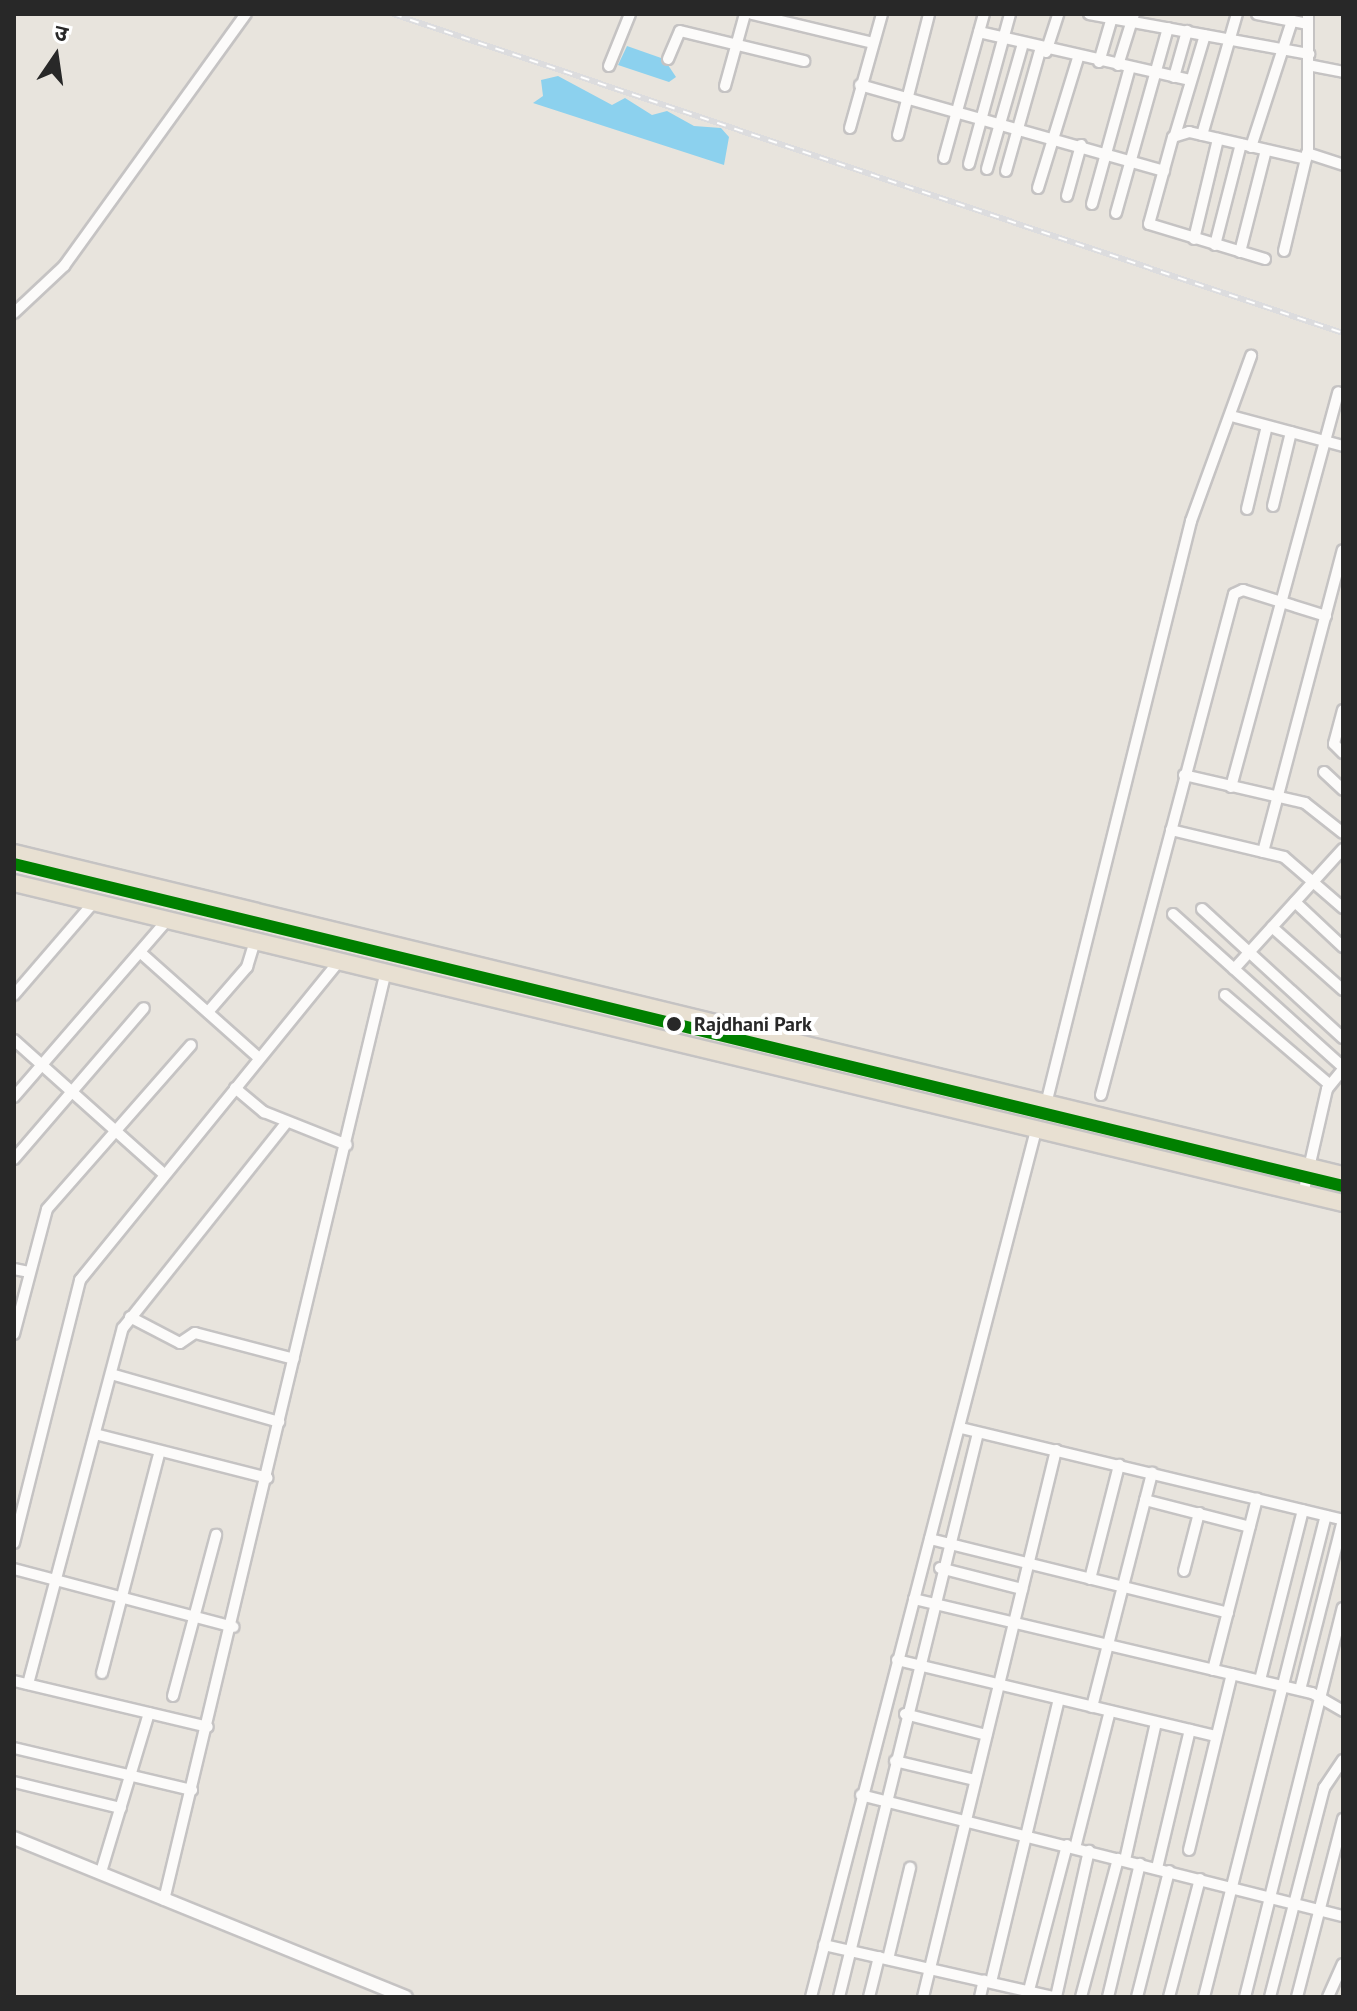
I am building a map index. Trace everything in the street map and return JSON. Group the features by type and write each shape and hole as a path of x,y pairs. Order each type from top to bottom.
{"highway":[{"path":"14,853 1343,1175"},
{"path":"14,883 1343,1203"},
{"path":"463,989 468,964"}],"street":[{"path":"14,313 64,266 246,14"},
{"path":"609,66 630,14"},
{"path":"725,86 745,14"},
{"path":"752,14 873,43"},
{"path":"850,128 882,14"},
{"path":"898,135 929,14"},
{"path":"944,158 984,14"},
{"path":"969,164 1010,14"},
{"path":"1006,171 1058,14"},
{"path":"1091,14 1134,17 1168,28 1282,49 1343,72"},
{"path":"1202,135 1237,14"},
{"path":"1257,14 1292,21 1308,19 1306,156 1284,251"},
{"path":"1099,62 1112,15"},
{"path":"1092,204 1106,153 1134,17"},
{"path":"1215,245 1246,146 1292,21"},
{"path":"1116,213 1168,28"},
{"path":"1174,77 1187,31"},
{"path":"668,59 677,32 804,61"},
{"path":"979,32 1043,52 1191,80"},
{"path":"1205,35 1149,224 1265,259"},
{"path":"987,169 1022,47"},
{"path":"1038,188 1078,58"},
{"path":"860,85 1020,126 1164,171"},
{"path":"1175,135 1202,135 1343,165"},
{"path":"1194,239 1218,139"},
{"path":"1067,196 1081,145"},
{"path":"1240,252 1266,150"},
{"path":"1046,1104 1191,521 1235,417 1251,356"},
{"path":"1231,787 1338,392"},
{"path":"1235,417 1343,446"},
{"path":"1247,509 1267,426"},
{"path":"1273,506 1291,432"},
{"path":"1263,852 1343,550"},
{"path":"1101,1095 1234,594 1243,590 1326,616"},
{"path":"1343,710 1342,724 1334,744 1343,753"},
{"path":"1324,772 1343,790"},
{"path":"1184,775 1312,807 1343,833"},
{"path":"1171,830 1284,857 1343,908"},
{"path":"1234,969 1343,849"},
{"path":"14,995 94,902"},
{"path":"1295,902 1343,947"},
{"path":"1202,909 1343,1038"},
{"path":"1173,914 1343,1068 1329,1084 1303,1194"},
{"path":"14,1097 168,919"},
{"path":"1272,927 1343,990"},
{"path":"208,1012 247,967 255,940"},
{"path":"141,953 259,1058"},
{"path":"14,1543 76,1290 164,1174 340,960"},
{"path":"164,1900 233,1627 386,971"},
{"path":"1225,995 1329,1084"},
{"path":"14,1159 144,1008"},
{"path":"14,1040 164,1174"},
{"path":"14,1334 47,1209 191,1045"},
{"path":"235,1088 286,1123 347,1145"},
{"path":"28,1684 111,1374 130,1317 286,1123"},
{"path":"811,1997 1036,1130"},
{"path":"14,1269 30,1272"},
{"path":"130,1317 180,1343 195,1333 294,1359"},
{"path":"111,1374 279,1422"},
{"path":"961,1428 1343,1520 1300,1690"},
{"path":"839,1997 946,1543 978,1433"},
{"path":"95,1434 267,1478"},
{"path":"923,1997 1056,1450"},
{"path":"102,1673 160,1451"},
{"path":"1090,1579 1119,1465"},
{"path":"1092,1707 1152,1473"},
{"path":"14,1483 28,1486"},
{"path":"1213,1670 1257,1499"},
{"path":"1145,1500 1250,1527"},
{"path":"1260,1680 1303,1510"},
{"path":"1184,1571 1199,1513"},
{"path":"1204,1997 1326,1516"},
{"path":"173,1696 216,1535"},
{"path":"930,1539 1228,1613"},
{"path":"940,1568 1022,1589"},
{"path":"14,1569 233,1627"},
{"path":"914,1599 1107,1648 1300,1690 1342,1707"},
{"path":"1245,1997 1343,1608"},
{"path":"897,1660 1216,1736"},
{"path":"1189,1850 1232,1674"},
{"path":"14,1681 208,1727"},
{"path":"980,1997 988,1981 1059,1699"},
{"path":"1028,1994 1110,1711"},
{"path":"101,1872 149,1713"},
{"path":"905,1714 986,1735"},
{"path":"1081,1997 1122,1859 1156,1722"},
{"path":"1137,1997 1190,1730"},
{"path":"14,1748 192,1790"},
{"path":"1270,1997 1324,1788 1343,1760"},
{"path":"895,1761 975,1780"},
{"path":"14,1782 121,1808"},
{"path":"861,1795 1343,1915"},
{"path":"1297,1997 1343,1819"},
{"path":"14,1838 406,1997"},
{"path":"824,1945 988,1981 1028,1994 1054,1997 1089,1851"},
{"path":"1108,1997 1140,1864"},
{"path":"869,1997 884,1958 910,1868"},
{"path":"1169,1997 1200,1879"},
{"path":"1328,1997 1343,1964"}],"water":[{"path":"627,46 664,59 676,77 669,82 618,65"},
{"path":"558,76 612,105 625,98 652,115 667,111 694,126 721,128 729,137 724,165 533,103 543,96 541,80"}],"railway":[{"path":"393,14 1343,333"}],"transit line":[{"path":"14,864 1343,1186"}],"place":[{"name":"Rajdhani Park","path":"674,1024"}]}
